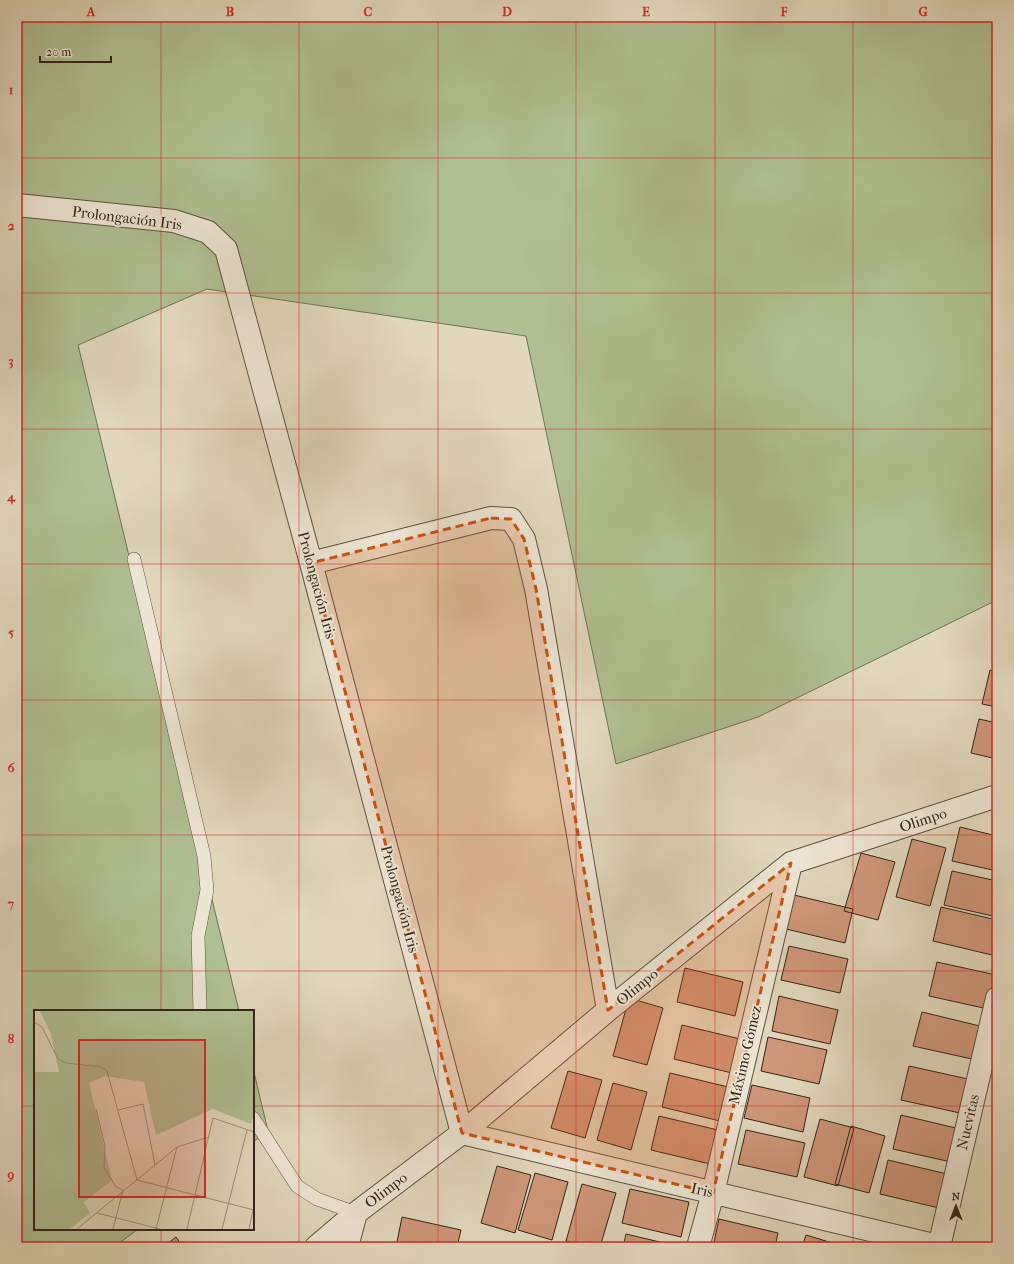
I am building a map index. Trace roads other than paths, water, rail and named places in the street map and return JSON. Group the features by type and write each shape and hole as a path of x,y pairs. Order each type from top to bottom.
{"street":[{"name":"Prolongación Iris","path":"17,205 174,221 208,232 226,249 462,1133"},
{"path":"311,563 491,518 511,519 524,539 536,589 608,1010"},
{"name":"Olimpo","path":"316,1247 356,1213 462,1133 608,1010 791,863 997,796"},
{"name":"Máximo Gómez","path":"698,1247 713,1193 791,863"},
{"name":"Nuevitas","path":"940,1247 997,998"},
{"name":"Iris","path":"462,1133 940,1247"},
{"path":"347,1247 356,1213"}],"lane":[{"path":"134,559 204,856 206,890 198,936 200,1010"},
{"path":"254,1120 297,1186 317,1199 356,1213"}]}
